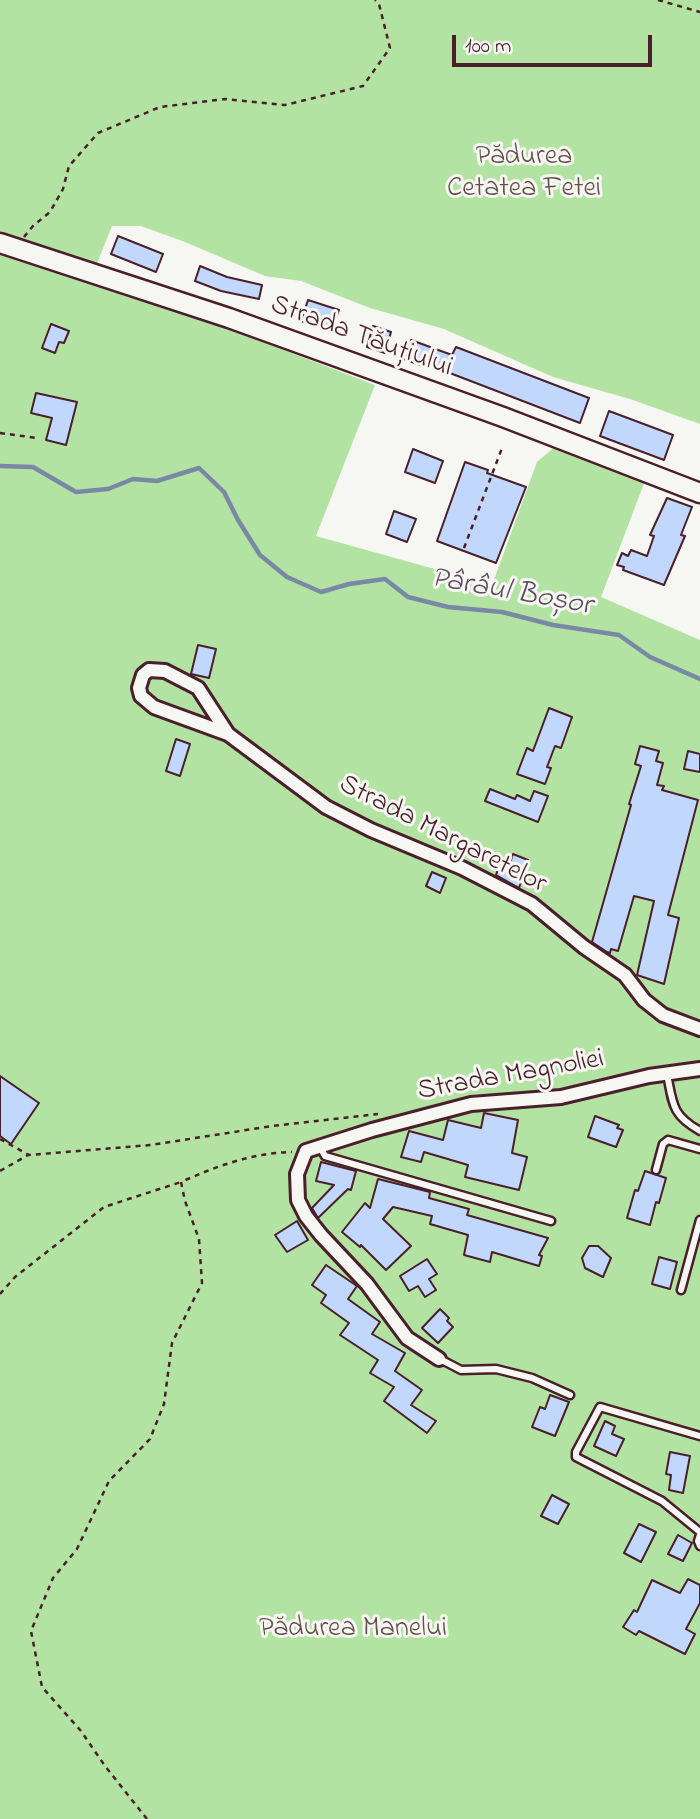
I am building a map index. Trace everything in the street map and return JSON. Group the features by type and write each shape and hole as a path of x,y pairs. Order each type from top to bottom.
{"main road":[{"name":"Strada Tăuțiului","path":"0,243 229,318 503,417 700,493"}],"street":[{"name":"Strada Margaretelor","path":"228,734 198,688 165,671 149,670 143,675 139,688 141,696 154,707 228,734 326,807 371,830 462,868 532,904 584,947 625,975 644,1000 663,1015 700,1029"},
{"name":"Strada Magnoliei","path":"306,1151 372,1130 471,1104 561,1097 667,1073 700,1069"},
{"path":"306,1151 296,1174 298,1200 306,1216 367,1283 407,1338 439,1359"}],"lane":[{"path":"667,1073 674,1108 682,1121 700,1131"},
{"path":"656,1170 663,1144 668,1140 700,1149"},
{"path":"320,1147 325,1156 551,1221"},
{"path":"681,1290 700,1220"},
{"path":"439,1359 461,1370 496,1369 532,1378 570,1395"},
{"path":"700,1436 600,1407 576,1452 576,1457 662,1501 700,1534 700,1546"}],"path":[{"path":"20,250 24,235 50,212 63,190 69,166 98,133 160,107 225,99 285,106 363,86 390,48 379,4 375,0"},
{"path":"658,0 700,12"},
{"path":"0,433 37,438"},
{"path":"464,548 502,448"},
{"path":"0,1171 29,1154 151,1145 272,1126 379,1114"},
{"path":"0,1139 29,1154"},
{"path":"0,1294 15,1277 104,1207 181,1182 217,1166 268,1152 306,1151"},
{"path":"147,1819 81,1731 42,1687 31,1631 53,1578 78,1549 109,1481 150,1439 164,1404 172,1343 202,1283 199,1239 181,1182"}],"green space":[{"path":"0,0 700,0 700,424 630,399 553,377 444,329 370,308 301,281 265,276 141,226 112,226 90,281 216,324 375,385 316,536 492,585 537,462 557,445 646,478 601,597 700,640 700,1819 0,1819"}],"building":[{"path":"118,236 163,254 156,272 111,254"},
{"path":"200,266 227,277 262,285 259,299 221,291 195,281"},
{"path":"308,300 339,310 332,330 301,321"},
{"path":"51,324 69,331 64,343 59,342 55,353 42,348"},
{"path":"373,326 391,332 385,353 367,347"},
{"path":"411,340 452,355 456,347 589,398 580,423 429,365 428,368 404,359"},
{"path":"36,393 77,402 66,445 46,440 52,418 31,413"},
{"path":"609,411 673,435 664,460 600,436"},
{"path":"413,449 443,461 435,483 405,472"},
{"path":"465,462 526,487 496,563 437,541"},
{"path":"667,498 692,507 681,535 685,536 664,585 623,570 624,567 617,565 622,553 628,556 631,550 647,556 654,536 650,535"},
{"path":"394,511 416,519 407,542 386,534"},
{"path":"198,645 216,649 209,678 191,674"},
{"path":"549,708 572,717 561,748 555,746 547,767 551,768 545,784 517,774 527,748 533,751"},
{"path":"176,739 190,744 180,776 166,771"},
{"path":"640,746 659,751 656,761 663,763 657,785 664,786 662,790 698,800 668,915 679,918 664,984 637,975 654,901 634,896 618,951 611,949 610,953 607,952 592,942 641,766 635,764"},
{"path":"688,751 700,754 700,772 684,769"},
{"path":"490,789 515,799 517,795 530,801 534,791 548,796 538,822 485,801"},
{"path":"513,854 528,860 519,888 496,875 501,860 510,863"},
{"path":"432,872 446,878 440,893 426,886"},
{"path":"0,1076 39,1103 11,1144 0,1136"},
{"path":"484,1113 518,1120 512,1153 527,1157 519,1190 465,1177 468,1165 424,1152 421,1162 401,1157 409,1131 443,1140 448,1120 481,1128"},
{"path":"595,1116 619,1125 617,1128 623,1130 616,1147 588,1137"},
{"path":"321,1162 356,1171 351,1190 348,1189 318,1218 312,1208 334,1185 316,1181"},
{"path":"645,1171 666,1178 650,1225 627,1218 635,1190 638,1191"},
{"path":"378,1179 430,1192 429,1198 469,1209 467,1215 548,1238 539,1255 542,1256 539,1266 492,1252 490,1262 464,1255 468,1235 430,1224 432,1216 393,1207 383,1219 411,1246 386,1270 361,1245 360,1247 342,1232 365,1203 370,1208"},
{"path":"297,1221 308,1240 287,1252 275,1235"},
{"path":"589,1246 598,1246 611,1258 603,1277 585,1268 582,1258"},
{"path":"659,1257 677,1262 670,1289 652,1284"},
{"path":"427,1259 437,1274 429,1279 436,1290 425,1297 418,1286 409,1291 400,1276"},
{"path":"326,1265 357,1286 348,1299 380,1322 372,1334 405,1353 395,1371 422,1390 411,1405 436,1421 427,1433 384,1401 394,1387 370,1373 378,1360 340,1335 349,1323 321,1303 326,1295 312,1285"},
{"path":"440,1309 453,1327 438,1343 422,1328"},
{"path":"550,1395 569,1402 555,1436 532,1427 540,1407 545,1409"},
{"path":"605,1421 615,1426 612,1434 624,1439 616,1456 594,1446"},
{"path":"670,1452 690,1456 683,1493 669,1490 671,1475 666,1474"},
{"path":"552,1495 569,1504 558,1524 541,1516"},
{"path":"639,1524 656,1532 641,1562 624,1553"},
{"path":"678,1535 692,1543 683,1561 668,1554"},
{"path":"688,1579 700,1585 700,1603 686,1629 695,1634 685,1654 639,1631 636,1635 623,1627 634,1610 637,1612 652,1580 680,1593"}],"waterway":[{"name":"Pârâul Boșor","path":"0,466 33,467 76,492 108,489 133,479 157,481 199,468 224,492 260,555 287,577 321,592 349,584 385,579 408,597 448,607 502,612 553,625 619,635 650,657 700,679"}],"park label":[{"name":"Pădurea Cetatea Fetei","path":"524,174"},
{"name":"Pădurea Manelui","path":"353,1630"}]}
